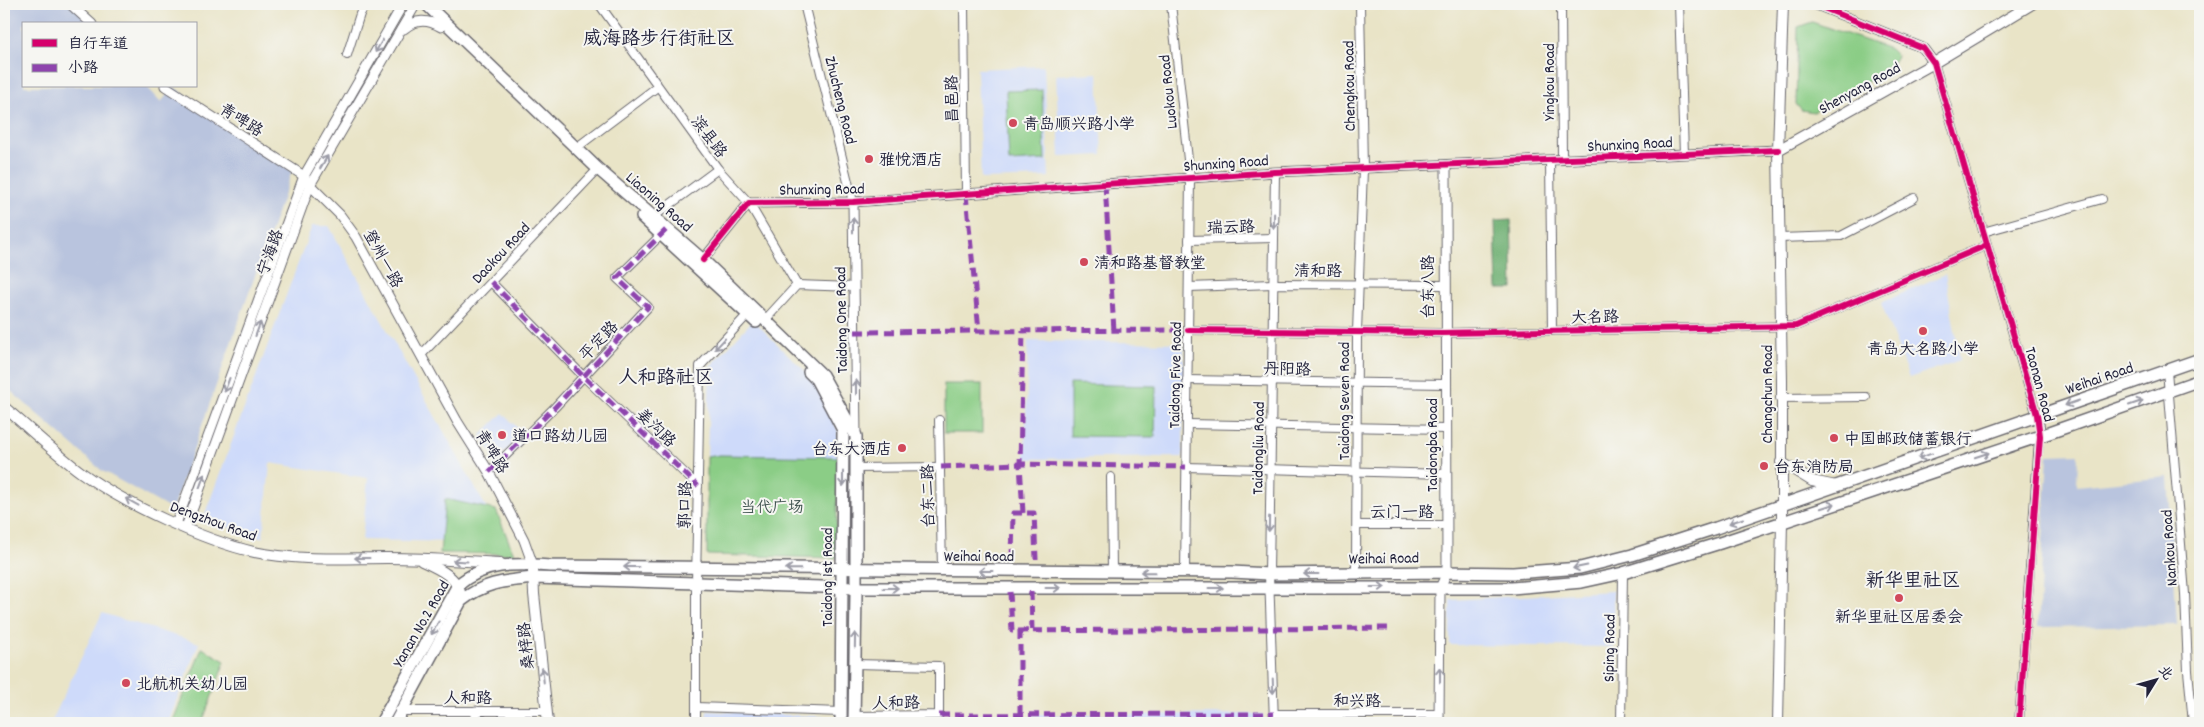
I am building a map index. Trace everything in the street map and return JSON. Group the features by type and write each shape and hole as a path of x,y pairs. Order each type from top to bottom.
{"main road":[{"name":"Liaoning Road","path":"416,4 751,312 765,320 822,375 856,436"},
{"name":"Liaoning Road","path":"426,4 576,148 596,171 653,217 664,232 703,260 816,379 843,430"},
{"name":"Changchun Road","path":"1778,723 1782,505 1778,150 1783,4"},
{"name":"Shenyang Road","path":"1778,150 2032,4"},
{"name":"Weihai Road","path":"533,565 1269,574 1514,573 1580,568 1653,548 1782,505 2200,359"},
{"name":"Weihai Road","path":"461,601 475,590 493,583 534,578 856,588 1543,587 1582,582 1623,573 2040,436 2200,380"},
{"name":"Dengzhou Road","path":"4,407 83,473 136,505 209,537 256,552 311,558 411,558 509,564"},
{"name":"Taidong 1st Road","path":"841,718 843,430"},
{"name":"Taidong 1st Road","path":"854,720 856,436"},
{"path":"1781,462 1812,480 1836,486"},
{"path":"411,558 440,570 458,585 462,593 461,601"},
{"name":"Yanan No.2 Road","path":"381,723 458,585 479,571 509,564 533,565"},
{"name":"桑梓路","path":"533,565 548,723"},
{"name":"Yanan No.2 Road","path":"395,723 461,601"}],"street":[{"path":"70,4 90,22"},
{"path":"347,55 360,14 366,4"},
{"name":"宁海路","path":"181,526 304,176 403,4"},
{"name":"宁海路","path":"181,526 310,185 416,4"},
{"name":"滨县路","path":"599,4 657,87 718,169 749,203 798,285"},
{"name":"Zhucheng Road","path":"804,4 853,202"},
{"name":"昌邑路","path":"964,4 966,194"},
{"name":"Luokou Road","path":"1171,4 1190,178"},
{"name":"Chengkou Road","path":"1360,4 1363,169"},
{"name":"Yingkou Road","path":"1561,4 1562,160"},
{"path":"1679,4 1684,154"},
{"path":"1814,4 1923,48 1934,62"},
{"path":"400,32 417,21 433,22 440,27"},
{"name":"Taonan Road","path":"1934,62 2037,415 2040,436 2020,723"},
{"path":"576,148 657,87"},
{"name":"青啤路","path":"168,88 304,176"},
{"name":"Shunxing Road","path":"749,203 853,202 1275,172 1778,150"},
{"path":"1550,160 1552,331"},
{"name":"台东八路","path":"1444,166 1444,525"},
{"path":"653,217 718,169"},
{"name":"Taidong Seven Road","path":"1356,574 1357,332 1363,169"},
{"name":"Daokou Road","path":"421,355 596,171"},
{"name":"Taidongliu Road","path":"1274,723 1269,574 1275,172"},
{"name":"登州一路","path":"304,176 310,185 349,226 421,355"},
{"name":"Taidong Five Road","path":"1185,572 1190,178"},
{"path":"1779,238 1841,236 1914,198"},
{"path":"1983,232 2102,199"},
{"name":"Taidong One Road","path":"853,202 856,436"},
{"path":"703,260 749,203"},
{"name":"平定路","path":"489,472 555,407 648,307 617,278 664,232"},
{"name":"瑞云路","path":"1190,240 1274,238"},
{"name":"大名路","path":"1188,330 1444,333 1796,326 1987,245"},
{"name":"姜沟路","path":"491,282 583,376 698,486"},
{"name":"清和路","path":"1189,287 1273,284 1445,285"},
{"path":"765,320 798,285 853,287"},
{"name":"郭口路","path":"696,723 696,584 700,366 751,312"},
{"name":"青啤路","path":"421,355 457,421 489,472 524,540 533,565"},
{"name":"Nankou Road","path":"2167,370 2193,723"},
{"name":"丹阳路","path":"1188,380 1444,384"},
{"path":"1780,398 1866,398"},
{"name":"台东二路","path":"939,420 942,571"},
{"path":"1187,424 1444,429"},
{"path":"856,468 941,467"},
{"path":"1186,467 1444,474"},
{"path":"1111,477 1112,572"},
{"name":"云门一路","path":"1357,525 1444,525"},
{"path":"1439,719 1440,588 1445,572 1444,525"},
{"name":"Siping Road","path":"1621,723 1623,573"},
{"name":"人和路","path":"854,720 939,715 939,666 855,664"},
{"path":"696,707 841,718"},
{"name":"人和路","path":"389,709 402,711 547,711"},
{"path":"476,711 476,723"},
{"name":"和兴路","path":"1274,714 1439,719"}],"shaded area":[{"path":"4,4 72,4 88,22 22,22 22,88 148,88 161,102 173,88 175,88 292,171 172,510 101,470 4,385"},
{"name":"青岛顺兴路小学","path":"1044,66 1049,177 981,179 977,69"},
{"path":"1098,73 1102,155 1060,157 1056,75"},
{"path":"312,226 329,226 506,543 362,540 368,478 270,463 263,538 203,519"},
{"name":"青岛大名路小学","path":"1945,274 1960,360 1909,378 1881,303"},
{"path":"753,320 815,381 838,431 836,558 707,555 707,457 710,367"},
{"path":"1028,341 1184,343 1183,457 1025,459"},
{"name":"道口路幼儿园","path":"503,413 523,434 499,457 493,456 481,435"},
{"path":"2078,454 2077,486 2168,477 2177,625 2038,627 2048,455"},
{"path":"1613,591 1614,647 1450,645 1450,600"},
{"name":"北航机关幼儿园","path":"102,613 199,643 168,723 51,723"},
{"path":"707,711 834,717 834,723 706,723"},
{"path":"1012,714 1012,723 861,723 862,717"},
{"path":"1263,714 1263,723 1032,723 1032,715"}],"green space":[{"path":"1812,22 1890,49 1897,56 1889,69 1814,112 1801,110 1796,104 1798,27"},
{"path":"1042,90 1045,160 1009,162 1006,91"},
{"path":"1511,220 1513,289 1497,289 1495,221"},
{"path":"944,384 982,384 982,433 944,433"},
{"path":"1070,384 1156,386 1155,437 1070,436"},
{"name":"当代广场","path":"720,455 838,457 836,558 707,555 707,457"},
{"path":"445,499 496,510 514,554 440,553"},
{"path":"202,648 225,661 202,723 172,723"}],"marked path":[{"path":"1105,184 1114,331"},
{"path":"966,194 979,331 1188,330"},
{"path":"489,472 555,407 648,307 617,278 667,229"},
{"path":"491,282 583,376 698,486"},
{"path":"855,332 979,331"},
{"path":"1023,331 1020,464 1023,513"},
{"path":"941,467 1020,464 1186,467"},
{"path":"1012,559 1013,513 1034,513 1036,559"},
{"path":"1031,591 1032,630"},
{"path":"1010,592 1012,631 1390,628"},
{"path":"1020,630 1020,723"},
{"path":"939,715 1274,714"}],"cycle path":[{"path":"1814,4 1923,48 1934,63 2037,415 2040,436 2019,723"},
{"path":"703,260 749,203 853,202 1275,172 1778,150"},
{"path":"1188,330 1442,333 1796,326 1987,245"}],"place":[{"name":"青岛顺兴路小学","path":"1013,123"},
{"name":"雅悦酒店","path":"869,159"},
{"name":"清和路基督教堂","path":"1084,262"},
{"name":"青岛大名路小学","path":"1923,331"},
{"name":"道口路幼儿园","path":"502,435"},
{"name":"中国邮政储蓄银行","path":"1834,438"},
{"name":"台东大酒店","path":"902,448"},
{"name":"台东消防局","path":"1764,466"},
{"name":"新华里社区居委会","path":"1899,598"},
{"name":"北航机关幼儿园","path":"126,683"}],"district":[{"name":"威海路步行街社区","path":"659,37"},
{"name":"人和路社区","path":"666,376"},
{"name":"新华里社区","path":"1913,579"}]}
